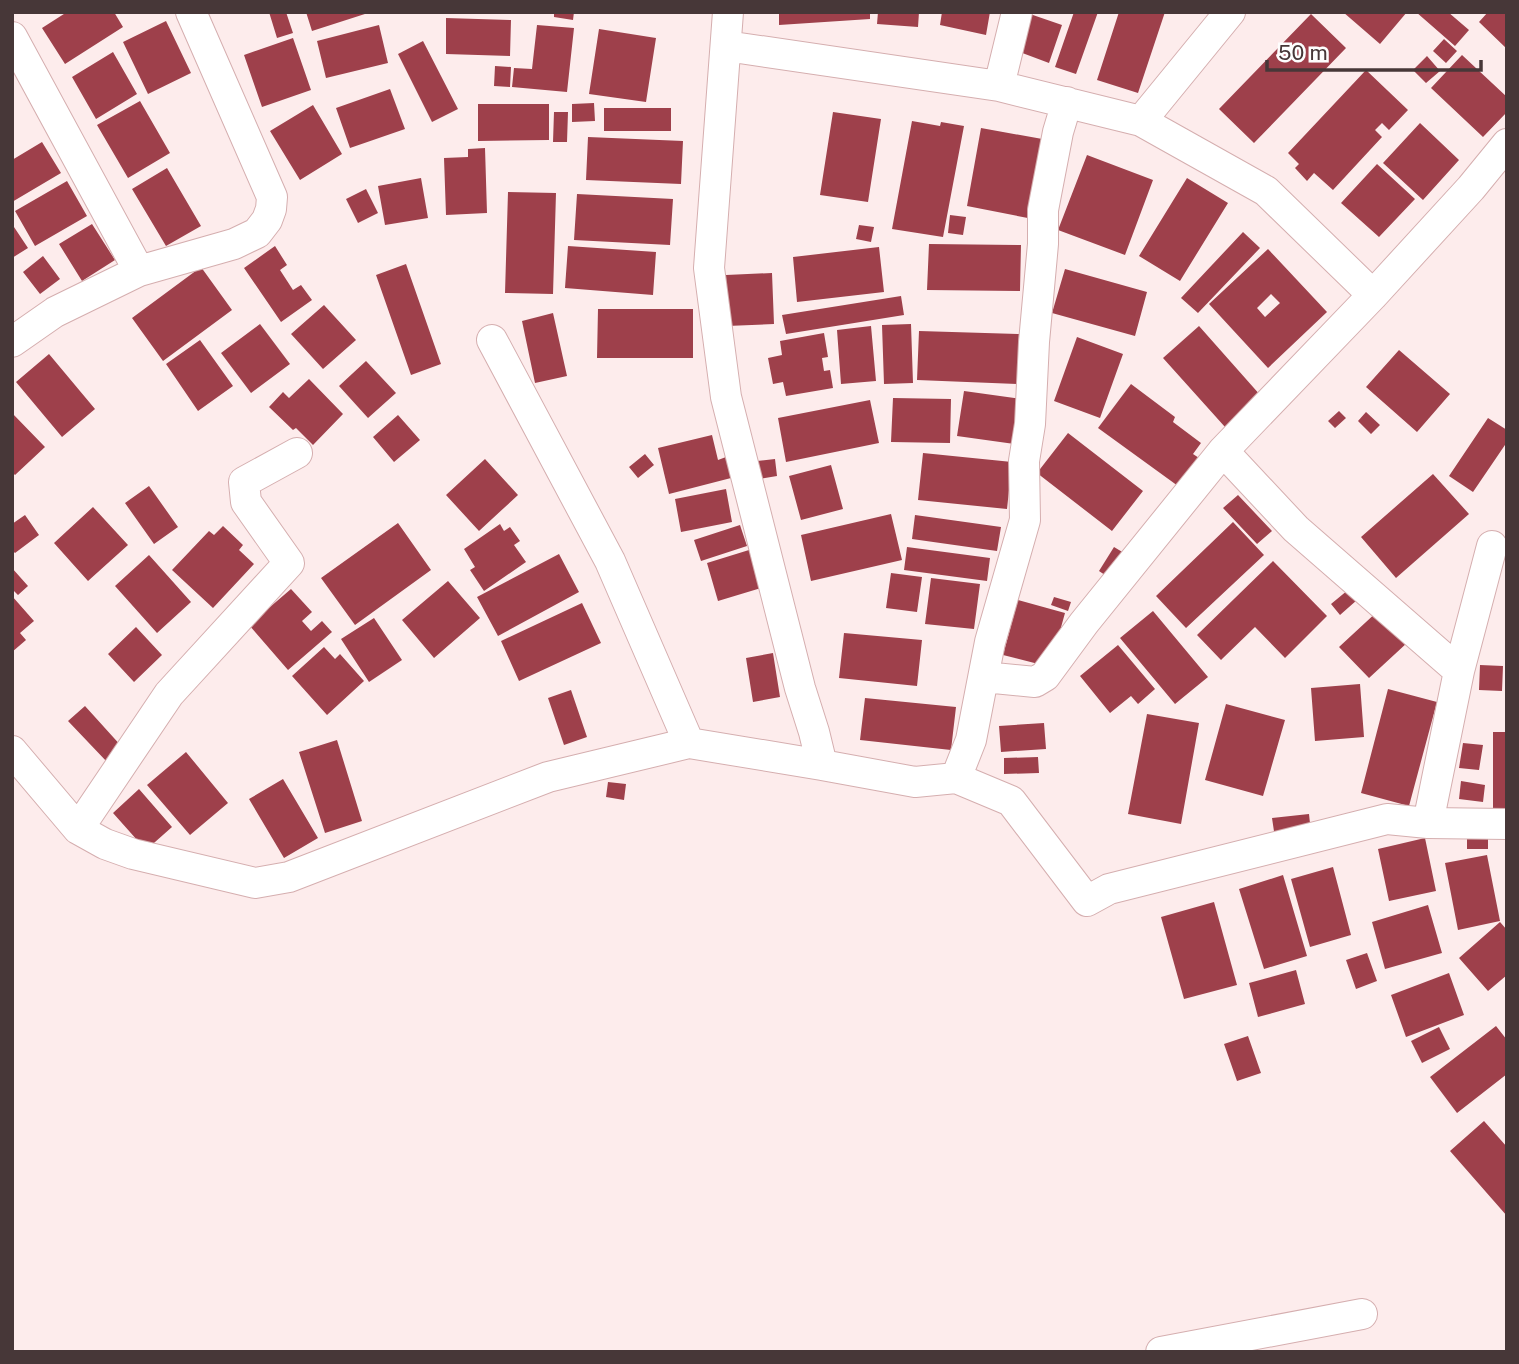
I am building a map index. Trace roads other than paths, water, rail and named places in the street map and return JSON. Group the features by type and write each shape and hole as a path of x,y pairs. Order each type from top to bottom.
{"street":[{"path":"12,342 55,312 139,271 234,244 257,233 267,220 272,197 191,12"},
{"path":"729,12 709,268 726,397 822,765"},
{"path":"999,86 1017,12"},
{"path":"1141,121 1230,12"},
{"path":"12,37 139,271"},
{"path":"726,46 999,86 1141,121 1266,191 1373,295"},
{"path":"956,778 971,740 990,642 1025,520 1024,461 1030,424 1043,210 1058,132 1067,102"},
{"path":"984,677 1035,682 1045,676 1084,623 1223,450 1373,295 1471,188 1507,144"},
{"path":"492,340 610,561 689,743"},
{"path":"1223,450 1296,529 1459,671"},
{"path":"78,830 169,694 289,564 246,502 244,482 297,453"},
{"path":"1428,823 1459,671 1492,546"},
{"path":"12,751 78,830 133,854 255,883 289,877 548,777 689,743 915,782 956,778 1011,801 1087,901 1109,889 1387,819 1428,823 1507,824"},
{"path":"1161,1352 1362,1314"}]}
